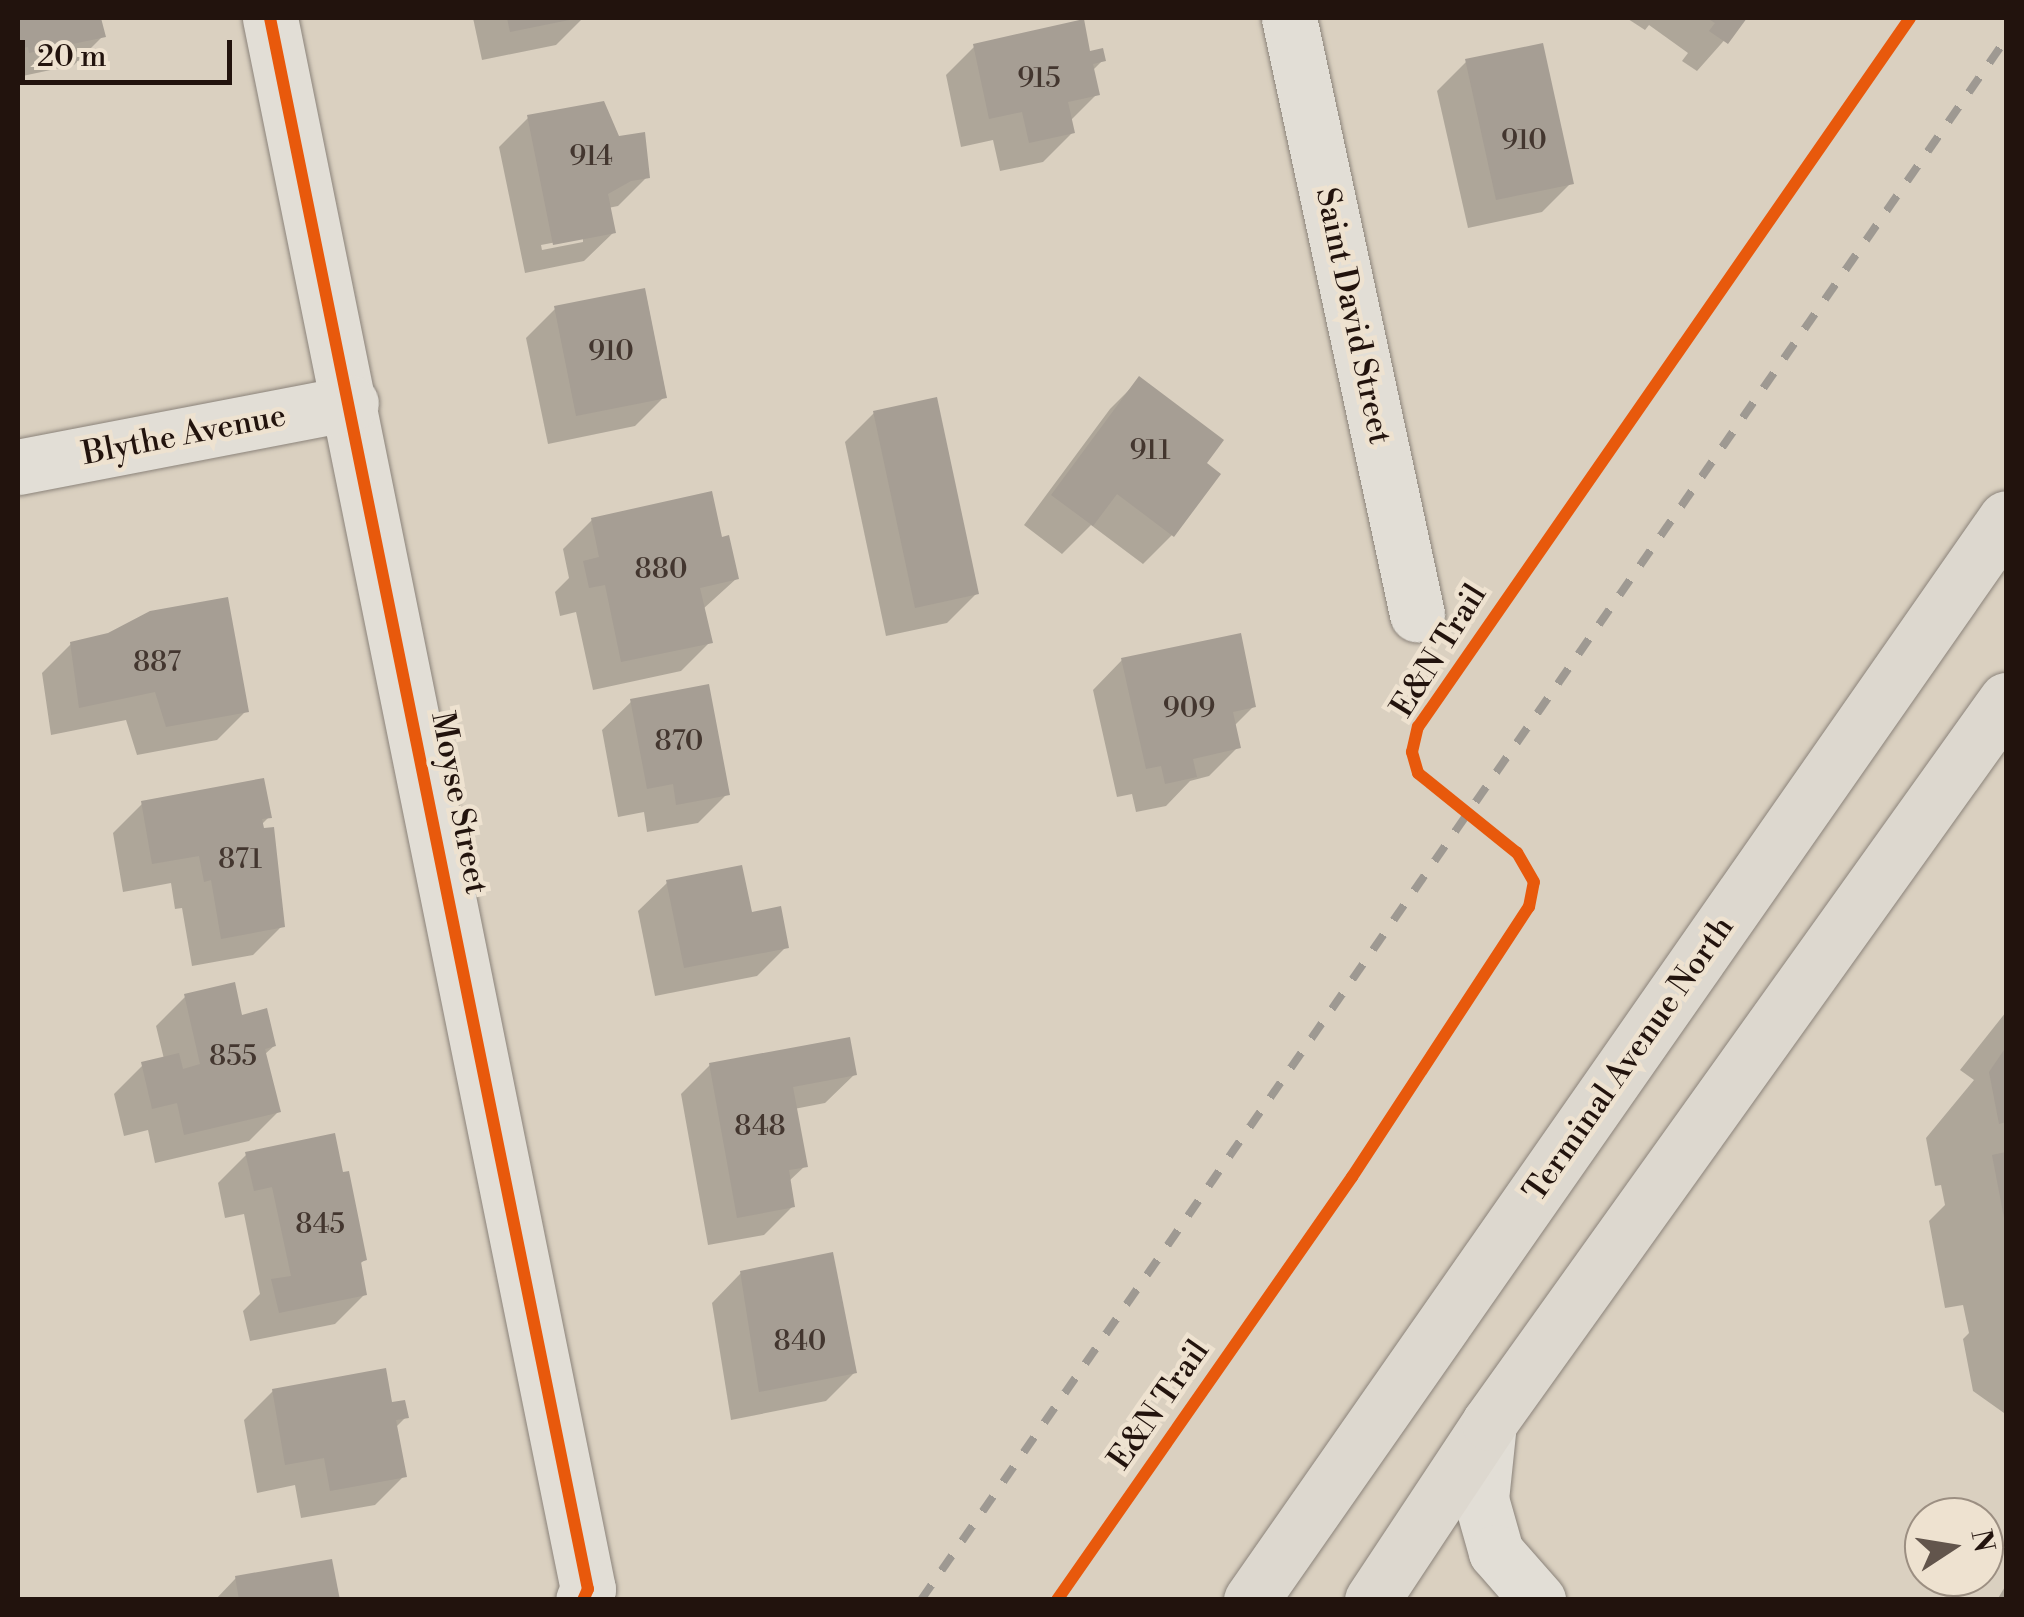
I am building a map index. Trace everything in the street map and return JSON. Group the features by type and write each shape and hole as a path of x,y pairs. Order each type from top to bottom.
{"main road":[{"name":"Terminal Avenue North","path":"1251,1600 2006,518"},
{"path":"1372,1600 1489,1422 2006,700"}],"street":[{"name":"Moyse Street","path":"270,18 351,403 588,1590 584,1600"},
{"name":"Saint David Street","path":"1289,18 1416,614"},
{"name":"Blythe Avenue","path":"18,467 351,403"},
{"path":"1489,1422 1481,1499 1496,1552 1538,1600"}],"building":[{"path":"18,18 101,18 106,37 29,53 28,47 18,49"},
{"path":"507,18 574,18 574,19 510,32"},
{"path":"1707,18 1747,18 1728,44 1709,31 1715,23"},
{"path":"1084,19 1090,51 1103,48 1106,61 1093,64 1100,95 1068,102 1075,133 1029,143 1022,112 989,119 973,44"},
{"path":"1543,43 1574,184 1496,200 1465,59"},
{"path":"604,101 619,136 645,132 650,178 631,181 608,194 616,233 553,245 527,115"},
{"path":"645,288 667,398 576,416 554,306"},
{"path":"1139,376 1224,440 1207,463 1221,474 1174,537 1117,494 1093,526 1051,495"},
{"path":"937,397 979,594 915,608 873,411"},
{"path":"712,491 722,537 729,535 739,579 700,588 713,643 621,662 605,585 589,588 583,561 599,557 591,518"},
{"path":"228,597 249,712 166,727 155,692 79,708 70,642 108,633 150,611"},
{"path":"1241,633 1256,707 1233,712 1241,748 1193,759 1197,777 1165,784 1161,766 1146,769 1121,658"},
{"path":"709,684 730,795 676,805 673,784 647,789 630,699"},
{"path":"264,778 272,818 262,819 264,828 274,827 285,927 221,939 211,880 204,882 199,856 152,864 141,801"},
{"path":"742,865 752,912 781,906 789,948 684,968 666,880"},
{"path":"235,982 242,1015 267,1008 276,1046 265,1049 281,1112 184,1135 177,1103 152,1109 141,1062 179,1053 183,1069 200,1064 184,994"},
{"path":"850,1037 857,1075 793,1087 808,1167 789,1170 795,1207 737,1218 709,1063"},
{"path":"2006,1047 2006,1122 1999,1124 1989,1072"},
{"path":"335,1133 343,1172 349,1171 367,1260 361,1262 367,1295 279,1313 271,1279 291,1276 272,1187 254,1191 245,1152"},
{"path":"2006,1152 2006,1222 2005,1223 1992,1155"},
{"path":"833,1252 857,1373 759,1392 740,1271"},
{"path":"386,1368 392,1402 405,1400 409,1418 396,1420 407,1477 330,1491 324,1458 285,1465 272,1389"},
{"path":"332,1559 340,1600 239,1600 235,1576"}],"railway":[{"path":"921,1600 2006,39"}],"cycle path":[{"path":"270,18 588,1589 583,1600"},
{"name":"E&N Trail","path":"1057,1600 1352,1177 1529,907 1534,882 1517,853 1418,773 1412,752 1418,727 1910,18"}]}
